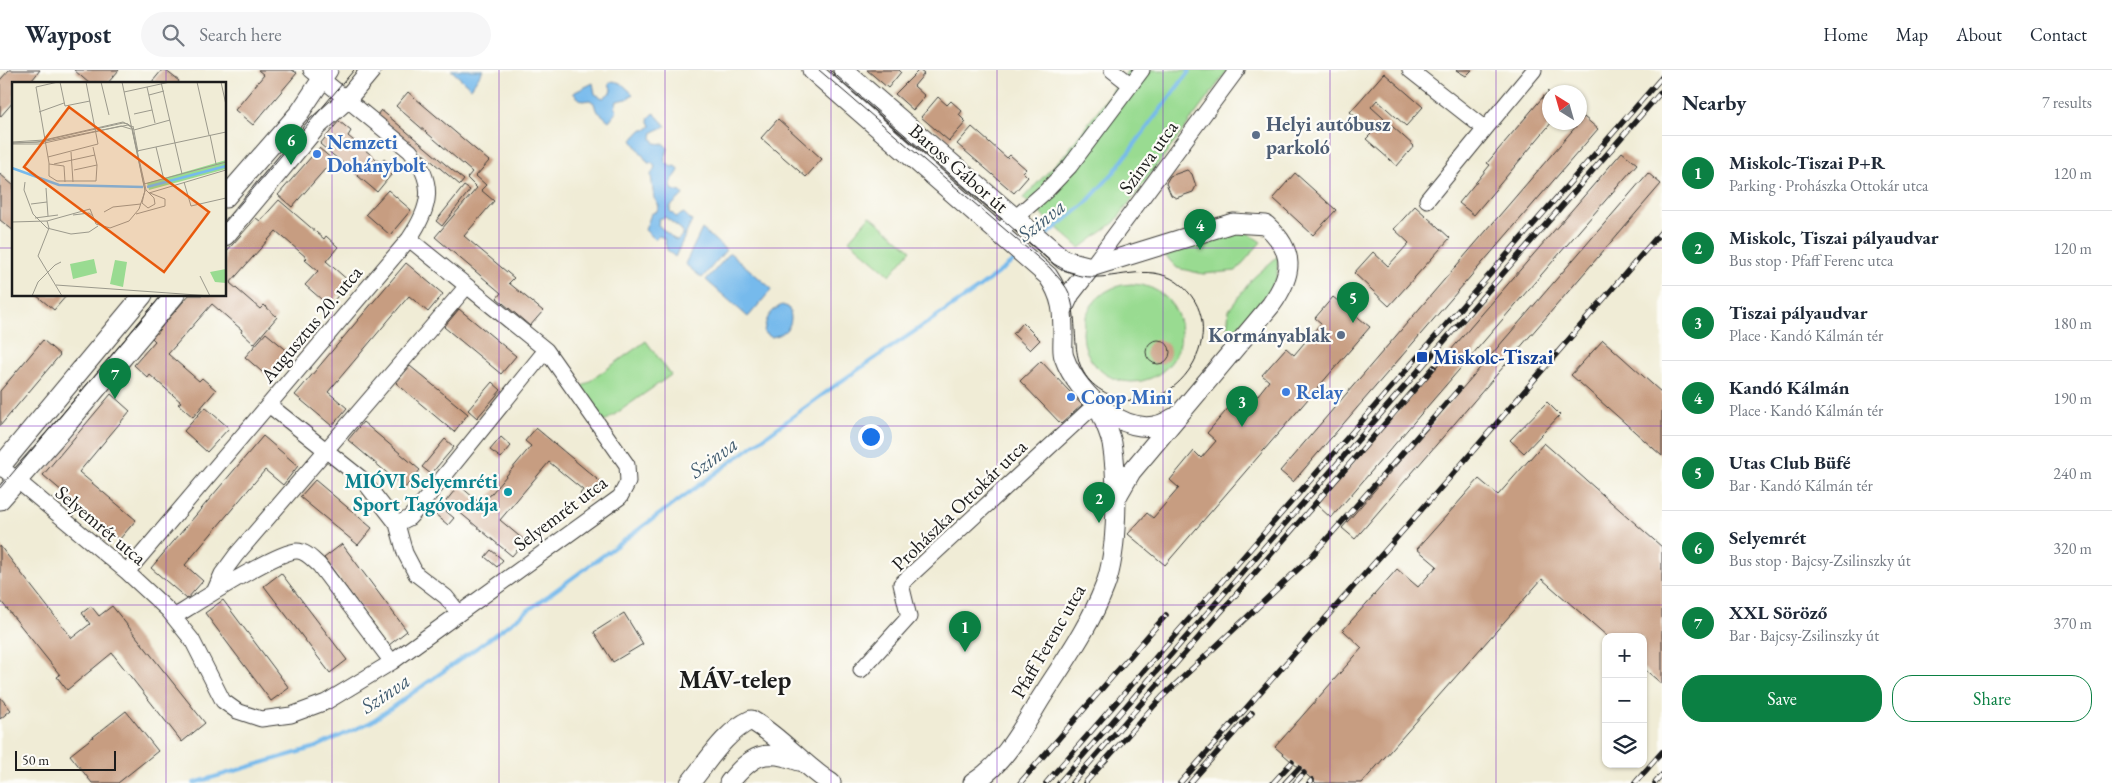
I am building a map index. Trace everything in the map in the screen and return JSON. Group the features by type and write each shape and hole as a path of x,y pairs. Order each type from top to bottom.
{"street":[{"path":"226,235 316,128 346,100 372,70"},
{"name":"Baross Gábor út","path":"812,70 1048,276 1058,292 1063,309"},
{"name":"Baross Gábor út","path":"843,70 1014,219 1064,260 1091,267"},
{"path":"1112,70 1131,85"},
{"path":"999,232 1046,191 1070,166 1142,70"},
{"name":"Szinva utca","path":"1091,267 1237,70"},
{"path":"1410,70 1484,129"},
{"path":"1426,200 1534,70"},
{"path":"226,197 300,112 320,73"},
{"name":"Augusztus 20. utca","path":"127,572 409,239 420,222 428,204 428,185 421,164 410,151 346,100 320,73"},
{"path":"1115,500 1130,472 1180,414 1271,305 1286,282 1289,270 1288,259 1279,239 1266,225 1233,222 1091,267 1070,294 1063,309 1063,356 1078,382 1097,402 1118,419 1142,428 1166,424 1180,414"},
{"name":"Selyemrét utca","path":"0,466 127,572 174,617 192,640 223,701 237,711 261,719 291,715 326,702 392,662 458,612 620,497 628,482 627,465 546,350 409,239"},
{"path":"214,592 222,574 236,555 467,286"},
{"path":"0,466 141,296"},
{"path":"0,500 174,296"},
{"path":"397,524 409,518 420,506 546,350"},
{"name":"Pfaff Ferenc utca","path":"973,783 999,760 1018,736 1077,641 1105,588 1114,555 1115,500 1112,442 1097,402"},
{"name":"Prohászka Ottokár utca","path":"861,670 909,617 901,584 1097,402"},
{"path":"269,404 362,479 397,524 405,553 416,574 446,597 458,612"},
{"path":"174,617 214,592 282,556 297,551 307,554 319,565 392,662"},
{"path":"690,783 724,741 742,724 751,720 776,737 800,761 831,783"},
{"path":"729,783 742,768 764,754 776,753 800,761"}],"green space":[{"path":"1128,70 1228,70 1115,222 1080,248 1023,198 1067,152"},
{"path":"870,216 911,250 890,275 849,240"},
{"path":"1230,231 1248,233 1261,242 1236,271 1203,274 1177,268 1161,251"},
{"path":"1278,256 1277,277 1265,297 1226,340 1229,310 1252,279"},
{"path":"1132,284 1151,287 1167,298 1178,314 1181,333 1178,352 1167,368 1151,379 1132,382 1113,379 1097,368 1086,352 1083,333 1086,314 1097,298 1113,287"},
{"path":"646,341 671,375 604,422 580,388"}],"water":[{"path":"451,70 483,70 471,88"},
{"path":"613,81 621,83 633,94 627,99 617,101 615,108 617,111 609,121 596,110 594,103 590,100 582,101 573,93 593,83 595,94 603,98 612,91 609,84"},
{"path":"654,113 666,126 653,132 652,138 655,143 664,144 668,148 665,161 671,167 676,166 679,170 671,182 671,187 683,195 670,207 670,211 676,217 684,213 692,221 675,257 667,250 664,238 659,236 655,239 645,230 651,214 657,211 659,206 654,198 651,175 655,167 652,163 648,163 632,140 641,130 646,130 651,126 648,119","holes":["665,217 682,230 683,234 678,240 674,239 658,225 659,219"]},
{"path":"702,229 726,250 702,278 685,264"},
{"path":"730,253 772,289 748,317 706,280"},
{"path":"782,305 788,307 790,313 789,327 782,334 771,337 764,333 766,324 771,313"}],"building":[{"path":"9,70 40,70 31,82 12,82 12,103 0,117 0,80"},
{"path":"74,70 119,70 109,82 88,82"},
{"path":"162,70 165,70 179,81 178,82 152,82"},
{"path":"258,70 292,70 297,73 253,125 235,110 264,75"},
{"path":"867,70 899,70 901,72 888,88"},
{"path":"919,70 924,74 914,86 925,96 913,110 895,94"},
{"path":"1456,70 1472,70 1466,76"},
{"path":"1384,73 1423,107 1406,126 1377,100 1371,107 1414,146 1397,166 1366,139 1373,132 1350,112"},
{"path":"408,92 489,161 476,176 486,185 481,190 494,201 464,236 514,278 509,283 543,311 530,326 497,298 501,293 435,237 477,188 467,178 472,172 396,106"},
{"path":"938,97 947,105 951,101 962,111 959,115 966,122 949,141 921,117"},
{"path":"1542,98 1542,130 1545,130 1474,215 1459,203 1490,165 1487,163"},
{"path":"381,110 464,180 460,185 377,115"},
{"path":"778,119 822,159 806,177 761,138"},
{"path":"1587,120 1598,129 1293,482 1280,471 1573,130 1587,130"},
{"path":"339,121 351,131 348,136 381,163 384,159 396,169 377,192 320,144"},
{"path":"972,127 1007,158 1010,155 1026,169 1023,172 1028,177 1014,193 957,144"},
{"path":"319,148 333,160 292,207 278,195"},
{"path":"1622,152 1637,164 1331,518 1317,505"},
{"path":"1187,170 1192,174 1196,186 1193,192 1176,198 1171,195 1166,183 1170,176"},
{"path":"1295,173 1336,210 1313,235 1273,198"},
{"path":"1648,173 1661,184 1355,539 1342,528"},
{"path":"0,174 12,184 12,229 0,220"},
{"path":"464,186 470,190 442,226 436,221"},
{"path":"388,190 411,210 390,235 366,214"},
{"path":"279,200 324,239 326,236 338,247 326,261 350,282 329,306 305,285 318,271 305,260 307,258 276,231 230,283 260,309 264,305 277,317 254,344 241,332 242,330 212,304 168,354 199,381 202,378 216,390 193,417 178,404 181,402 150,375 148,378 134,365 155,341 152,338 188,296 226,296 226,252 256,218 260,221"},
{"path":"1415,206 1450,238 1389,306 1354,273 1373,252 1388,266 1409,243 1394,229"},
{"path":"406,263 443,294 428,312 409,296 328,392 347,408 332,426 295,395"},
{"path":"37,296 66,296 54,310"},
{"path":"1333,297 1370,327 1165,565 1128,534 1147,513 1153,518 1179,488 1170,480 1194,451 1201,458 1216,441 1207,433 1243,391 1254,400 1269,381 1262,375 1286,348 1294,355 1321,323 1315,318"},
{"path":"459,309 516,356 501,374 444,327"},
{"path":"1023,323 1040,340 1030,350 1013,334"},
{"path":"266,333 290,353 269,378 245,357"},
{"path":"43,340 60,355 0,426 0,391"},
{"path":"1158,340 1163,341 1169,347 1169,357 1163,363 1158,364 1153,363 1147,357 1146,352 1147,347 1153,341"},
{"path":"1603,340 1662,393 1662,456 1571,375"},
{"path":"1041,361 1082,405 1061,424 1020,381"},
{"path":"410,366 468,414 454,432 396,383"},
{"path":"492,382 501,390 477,418 468,410"},
{"path":"111,394 130,411 79,472 136,520 119,540 43,475"},
{"path":"1547,402 1560,415 1524,453 1510,440"},
{"path":"205,407 229,428 207,452 184,431"},
{"path":"363,422 420,470 405,488 348,440"},
{"name":"MIÓVI Selyemréti Sport Tagóvodája","path":"536,428 604,485 589,502 580,494 583,490 549,462 500,520 525,541 512,556 446,501 459,485 482,505 531,446 525,441"},
{"path":"263,436 298,466 283,485 265,470 185,565 203,581 187,599 151,568"},
{"path":"501,437 511,446 501,458 490,450"},
{"path":"445,439 454,447 431,474 422,467"},
{"path":"1544,443 1662,547 1662,684 1647,671 1647,633 1603,633 1542,579 1362,783 1316,783 1275,747 1362,648 1343,630 1397,569 1418,587 1437,566 1417,549 1479,479 1498,495"},
{"path":"315,480 372,528 358,545 300,497"},
{"path":"441,507 454,518 448,525 435,514"},
{"path":"342,544 407,631 389,645 324,558"},
{"path":"0,546 72,638 90,624 82,613 91,606 99,616 112,606 205,723 182,742 112,653 67,690 57,677 60,675 0,600"},
{"path":"491,550 503,560 497,567 485,557"},
{"path":"281,573 347,660 330,673 264,586"},
{"path":"223,600 289,688 271,701 205,613"},
{"path":"624,613 643,644 613,662 594,632"},
{"path":"0,697 11,710 0,719"},
{"path":"126,711 158,751 118,783 92,783 70,755"}],"waterway":[{"name":"Szinva","path":"1044,237 1085,204 1114,172 1190,70"},
{"name":"Szinva","path":"194,783 316,747 371,722 478,647 840,382 977,289 1019,257"}],"tram line":[{"path":"226,221 354,70"},
{"path":"819,70 1050,268 1069,292 1080,364 1086,376 1095,386 1110,395 1134,401 1156,397 1176,385 1191,367 1200,346 1202,323 1195,301 1177,282 1166,276 1142,272 1106,277 1081,276 1070,273 1054,264 830,70"},
{"path":"0,488 161,296"}],"railway":[{"path":"1046,783 1662,77"},
{"path":"1059,783 1662,91"},
{"path":"1180,783 1460,466 1662,231"},
{"path":"1072,783 1434,367"},
{"path":"1085,783 1162,697 1311,557 1459,389"},
{"path":"1020,783 1166,615"},
{"path":"1190,783 1252,713"},
{"path":"1635,783 1662,752"},
{"path":"1273,783 1292,762"},
{"path":"1285,783 1299,768"},
{"path":"1295,783 1304,773"},
{"path":"1655,783 1662,775"},
{"path":"1309,783 1312,780"}],"place":[{"name":"Helyi autóbusz parkoló","path":"1256,135"},
{"name":"Nemzeti Dohánybolt","path":"317,154"},
{"name":"Selyemrét","path":"291,165"},
{"name":"Kandó Kálmán","path":"1200,250"},
{"name":"Utas Club Büfé","path":"1353,323"},
{"name":"Kormányablak","path":"1341,335"},
{"name":"Miskolc-Tiszai","path":"1422,357"},
{"name":"Relay","path":"1286,392"},
{"name":"Coop Mini","path":"1071,397"},
{"name":"XXL Söröző","path":"115,399"},
{"name":"Tiszai pályaudvar","path":"1242,427"},
{"name":"MIÓVI Selyemréti Sport Tagóvodája","path":"508,492"},
{"name":"Miskolc, Tiszai pályaudvar","path":"1099,523"},
{"name":"Miskolc-Tiszai P+R","path":"965,652"}],"district":[{"name":"MÁV-telep","path":"735,679"}]}
